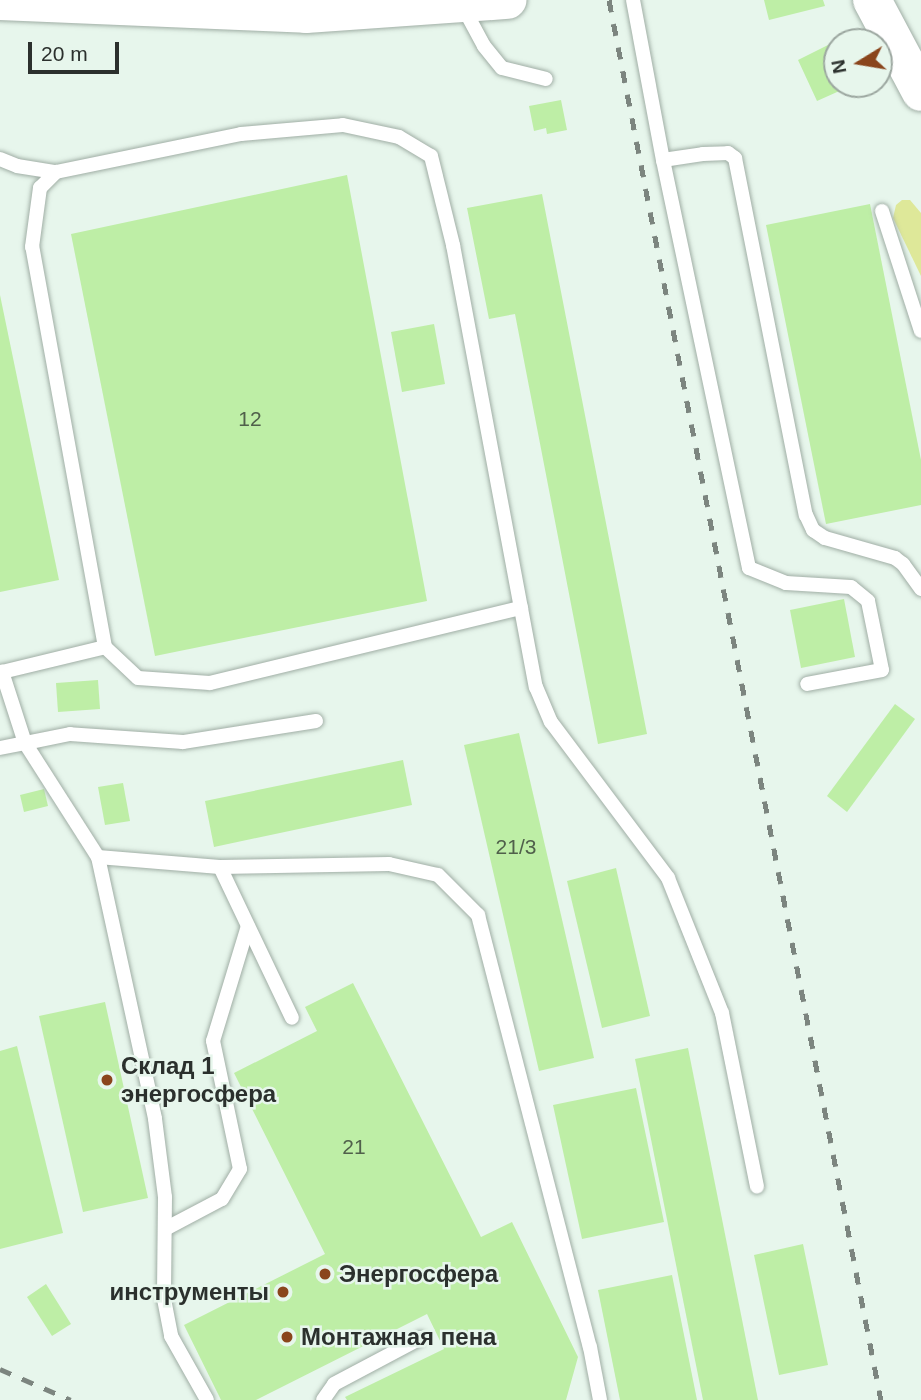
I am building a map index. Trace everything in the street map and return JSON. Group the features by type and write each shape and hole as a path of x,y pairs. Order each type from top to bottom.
{"main road":[{"path":"0,1 104,2 306,13 508,0"},
{"path":"872,0 905,49 921,92"}],"lane":[{"path":"633,0 663,160 749,568 786,583 851,587 869,601 883,670 807,684"},
{"path":"461,3 484,46 502,68 546,79"},
{"path":"0,159 17,166 56,172 242,134 343,125 399,137 431,156 453,245 537,687 551,722 668,878 722,1013 757,1186"},
{"path":"663,160 728,153 735,158 806,515 813,530 825,538 895,558 904,564 921,589"},
{"path":"56,172 40,188 32,247 105,647 138,678 210,683 521,608"},
{"path":"882,211 921,331"},
{"path":"105,647 1,670 24,743 98,857 155,1119 165,1196 164,1299 170,1336 207,1400"},
{"path":"0,748 70,734 183,742 316,721"},
{"path":"98,857 220,867 389,864 438,875 478,915 590,1347 600,1400"},
{"path":"220,867 292,1018"},
{"path":"165,1229 222,1199 240,1169 212,1041 248,926"},
{"path":"323,1400 334,1384 421,1338"}],"green space":[{"path":"902,200 910,200 921,213 921,276 893,218 896,205"}],"building":[{"path":"764,0 823,0 825,6 769,20"},
{"path":"823,48 824,98 817,101 798,60"},
{"path":"561,100 567,130 547,134 546,128 534,131 529,106"},
{"path":"347,175 427,601 155,656 71,234"},
{"path":"542,194 647,734 598,744 515,314 489,319 467,208"},
{"path":"870,204 921,460 921,505 826,524 766,225"},
{"path":"0,295 59,580 0,592"},
{"path":"434,324 445,384 402,392 391,332"},
{"path":"844,599 855,657 801,668 790,610"},
{"path":"98,680 100,709 58,712 56,683"},
{"path":"895,704 915,719 847,812 827,796"},
{"path":"519,733 594,1058 539,1071 464,745"},
{"path":"403,760 412,805 214,847 205,801"},
{"path":"123,783 130,821 105,825 98,787"},
{"path":"44,789 48,806 24,812 20,795"},
{"path":"616,868 650,1016 602,1028 567,881"},
{"path":"353,983 481,1237 512,1222 578,1357 566,1400 347,1400 345,1397 444,1349 427,1314 256,1400 221,1400 184,1325 325,1254 234,1073 317,1031 305,1007"},
{"path":"105,1002 148,1198 83,1212 39,1016"},
{"path":"17,1046 63,1233 0,1249 0,1051"},
{"path":"688,1048 758,1400 703,1400 635,1059"},
{"path":"636,1088 664,1222 582,1239 553,1105"},
{"path":"803,1244 828,1365 779,1375 754,1255"},
{"path":"672,1275 697,1400 620,1400 598,1290"},
{"path":"46,1284 71,1324 52,1336 27,1297"}],"railway":[{"path":"609,0 881,1400"},
{"path":"0,1369 71,1400"}],"place":[{"name":"Склад 1 энергосфера","path":"107,1080"},
{"name":"Энергосфера","path":"325,1274"},
{"name":"инструменты","path":"283,1292"},
{"name":"Монтажная пена","path":"287,1337"}]}
